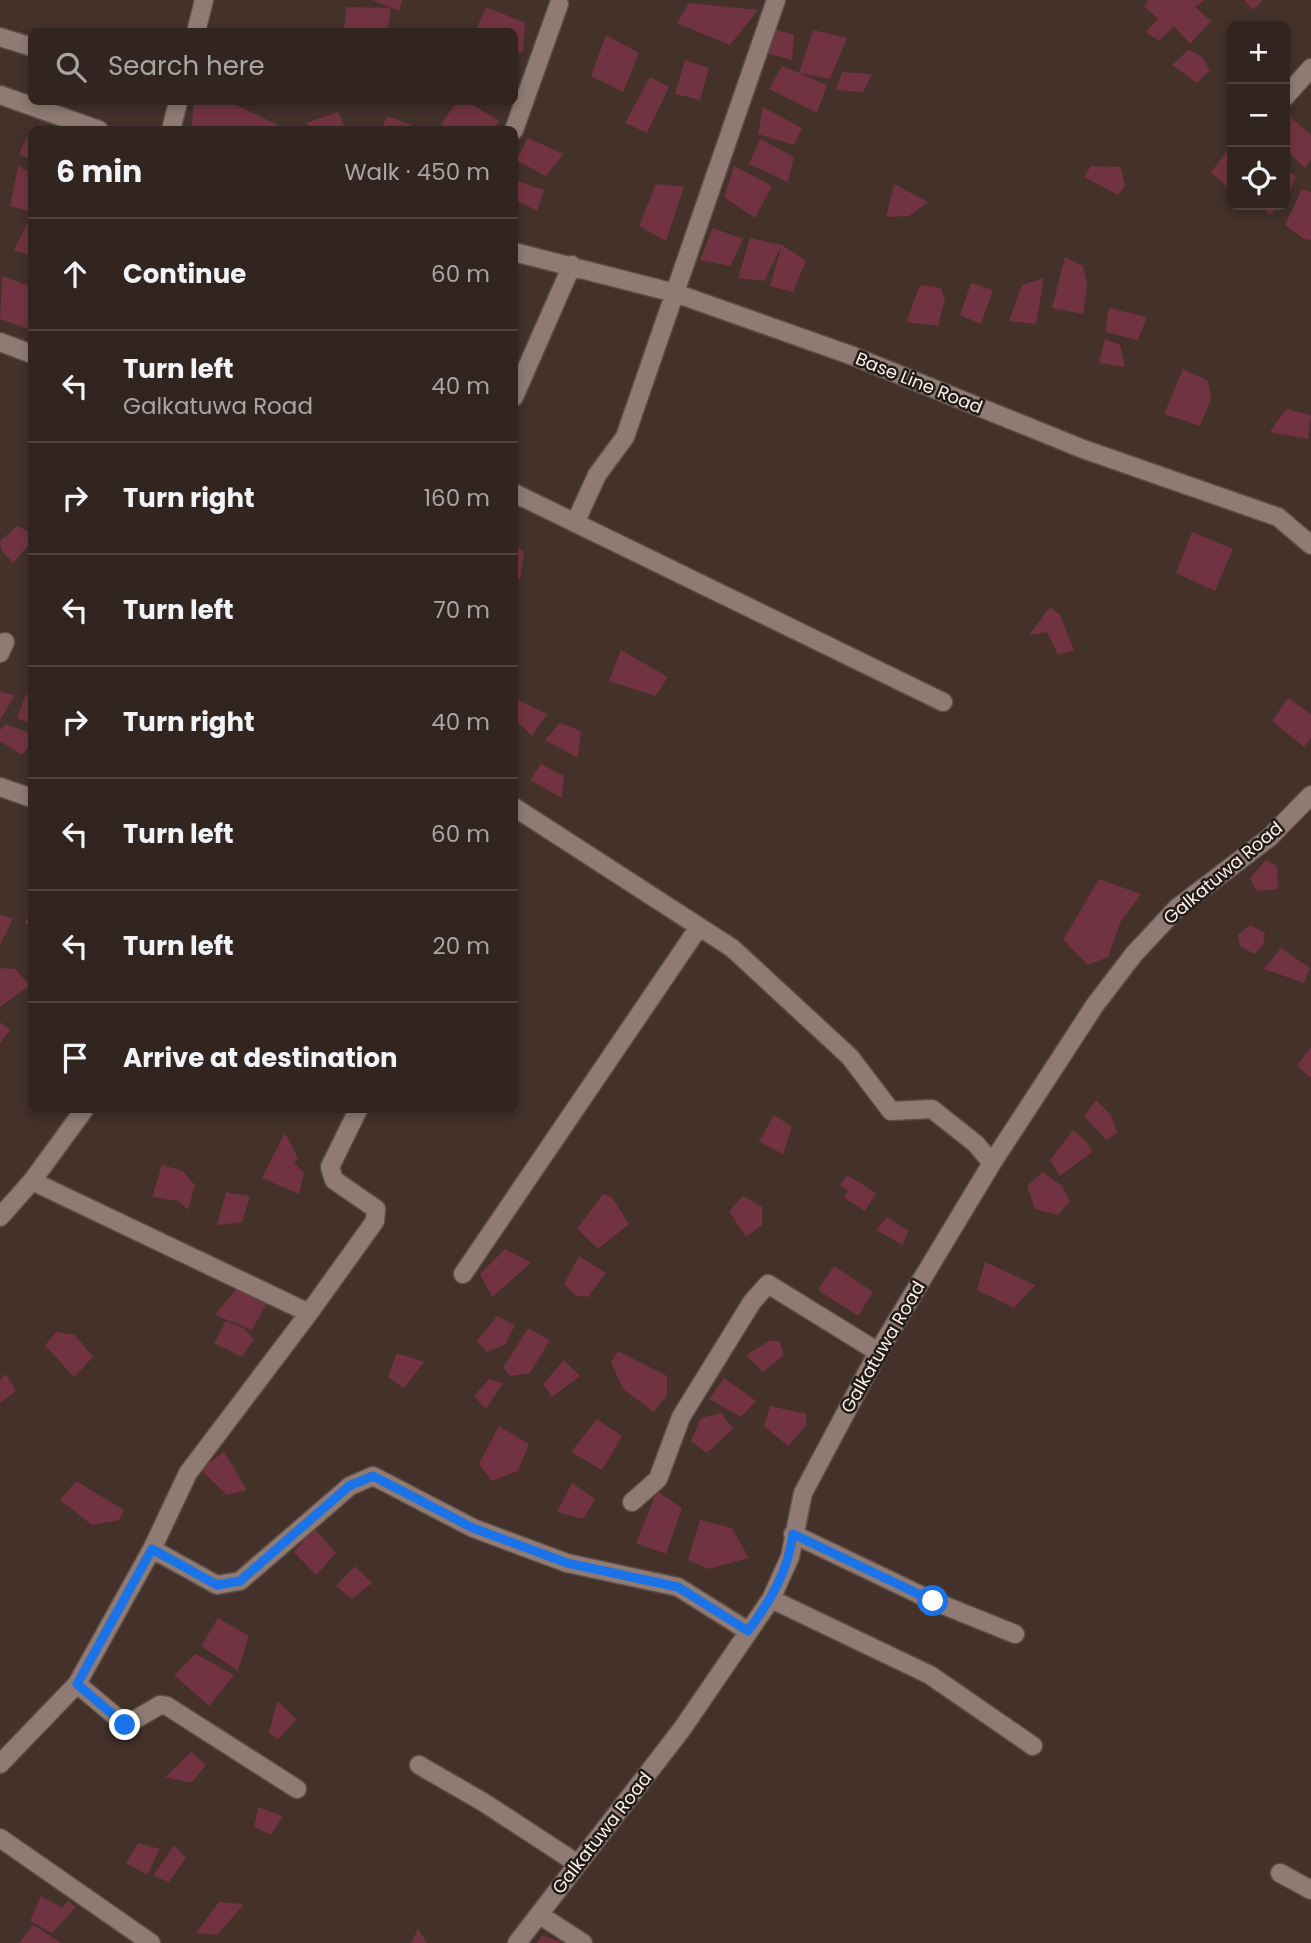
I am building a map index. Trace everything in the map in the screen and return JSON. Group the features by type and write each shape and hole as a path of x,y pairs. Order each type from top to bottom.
{"street":[{"path":"197,28 204,0"},
{"path":"575,523 597,475 625,437 776,0"},
{"path":"515,126 559,4"},
{"path":"0,37 28,46"},
{"path":"1290,91 1311,68"},
{"path":"0,95 28,105"},
{"path":"28,105 88,126"},
{"path":"172,126 177,105"},
{"name":"Base Line Road","path":"518,253 675,292 853,356 1083,449 1278,517 1311,545"},
{"path":"518,388 572,265"},
{"path":"0,342 28,352"},
{"path":"518,495 943,702"},
{"path":"0,787 28,797"},
{"name":"Galkatuwa Road","path":"517,1943 682,1730 772,1599 790,1558 803,1493 878,1352 992,1163 1095,1005 1134,954 1177,908 1270,837 1311,795"},
{"path":"518,810 732,948 849,1057 891,1111 932,1109 976,1144 992,1163"},
{"path":"463,1274 699,927"},
{"path":"0,1217 32,1181 82,1113"},
{"path":"0,1764 77,1684 152,1549 188,1473 375,1221 376,1209 334,1180 330,1167 357,1113"},
{"path":"32,1181 309,1313"},
{"path":"632,1502 657,1479 681,1418 751,1302 768,1284 878,1352"},
{"path":"152,1549 217,1585 240,1581 349,1486 373,1476 473,1528 567,1563 678,1587 748,1631"},
{"path":"793,1534 933,1601 1015,1634"},
{"path":"772,1599 930,1675 1033,1746"},
{"path":"77,1684 125,1725 160,1705 167,1706 297,1789"},
{"path":"419,1765 483,1801 578,1864"},
{"path":"0,1838 151,1943"},
{"path":"1280,1873 1311,1890"},
{"path":"540,1915 583,1943"}],"building":[{"path":"372,0 402,0 399,11"},
{"path":"1149,0 1205,0 1195,7 1211,21 1190,44 1174,26 1159,41 1146,32 1158,19 1144,6"},
{"path":"1244,0 1263,0 1253,10"},
{"path":"689,3 758,10 730,45 677,23"},
{"path":"346,7 391,8 388,28 344,28"},
{"path":"486,7 525,23 523,53 518,51 518,28 477,28"},
{"path":"774,29 794,35 792,60 767,53"},
{"path":"813,30 847,38 830,79 799,73"},
{"path":"606,35 639,53 623,92 591,76"},
{"path":"1188,50 1201,56 1210,70 1197,83 1172,65"},
{"path":"685,60 709,68 700,100 675,94"},
{"path":"782,66 827,85 817,113 769,89"},
{"path":"842,72 872,74 863,92 836,90"},
{"path":"650,77 669,87 647,133 625,123"},
{"path":"194,105 236,105 280,126 191,126"},
{"path":"455,105 473,105 499,121 496,126 441,124"},
{"path":"763,107 802,128 794,145 758,134"},
{"path":"338,112 344,126 308,126 306,123"},
{"path":"387,116 414,126 383,126"},
{"path":"1290,117 1311,135 1311,159 1305,168 1290,154"},
{"path":"28,135 28,158 19,154"},
{"path":"528,138 563,154 546,176 518,161"},
{"path":"760,139 794,157 788,182 749,164"},
{"path":"1227,151 1227,186 1211,172"},
{"path":"18,166 28,171 28,211 10,206"},
{"path":"734,166 772,186 755,218 724,197"},
{"path":"1091,166 1121,167 1125,186 1118,195 1084,177"},
{"path":"1290,173 1296,176 1290,191"},
{"path":"518,181 544,190 537,211 518,201"},
{"path":"656,184 684,187 666,241 639,226"},
{"path":"894,184 928,202 909,216 886,217"},
{"path":"1302,189 1311,192 1311,240 1304,239 1285,225"},
{"path":"27,223 28,223 28,255 14,250"},
{"path":"713,228 743,239 730,266 700,260"},
{"path":"750,238 782,245 764,281 738,278"},
{"path":"782,245 806,261 793,292 770,286"},
{"path":"1065,257 1083,266 1087,284 1083,314 1052,308"},
{"path":"2,276 28,286 28,329 0,319"},
{"path":"1044,278 1036,324 1009,321 1022,285"},
{"path":"971,283 993,290 981,324 960,315"},
{"path":"920,285 941,288 945,299 938,326 906,322"},
{"path":"1109,308 1147,317 1138,340 1105,332"},
{"path":"1105,339 1120,345 1125,367 1099,363"},
{"path":"1183,369 1208,381 1211,399 1200,426 1164,414"},
{"path":"1286,409 1311,415 1308,439 1270,432"},
{"path":"17,526 28,531 28,546 13,563 1,550 0,541"},
{"path":"1192,532 1233,549 1215,591 1176,573"},
{"path":"518,548 524,552 520,579 518,578"},
{"path":"1050,607 1060,615 1074,650 1058,655 1047,632 1029,635"},
{"path":"621,650 668,677 655,696 609,681"},
{"path":"0,692 15,695 0,720"},
{"path":"26,694 28,695 28,722 17,718"},
{"path":"1288,698 1311,714 1311,737 1304,747 1272,721"},
{"path":"518,700 547,714 532,736 518,722"},
{"path":"560,723 581,731 578,758 545,740"},
{"path":"6,724 28,732 28,748 22,755 0,741 0,730"},
{"path":"541,764 564,776 562,798 530,780"},
{"path":"1266,860 1277,866 1278,889 1256,891 1250,878"},
{"path":"1099,879 1141,894 1121,921 1108,957 1088,965 1063,940"},
{"path":"0,914 13,919 0,945"},
{"path":"1250,925 1265,933 1263,945 1254,954 1240,946 1238,935"},
{"path":"1281,948 1310,968 1304,983 1264,969"},
{"path":"0,968 15,969 28,983 28,986 0,1007"},
{"path":"0,1022 10,1030 0,1043"},
{"path":"1311,1047 1311,1078 1297,1066"},
{"path":"1096,1100 1111,1115 1117,1133 1106,1140 1084,1116"},
{"path":"774,1115 792,1127 783,1154 759,1142"},
{"path":"1073,1130 1086,1141 1092,1152 1060,1176 1050,1160"},
{"path":"285,1133 298,1158 294,1163 304,1173 299,1194 262,1178"},
{"path":"162,1165 183,1171 195,1185 188,1210 178,1201 152,1197"},
{"path":"1043,1172 1062,1186 1070,1201 1058,1215 1035,1209 1027,1186"},
{"path":"847,1175 876,1193 865,1211 844,1198 848,1190 840,1185"},
{"path":"226,1192 250,1196 242,1222 217,1225"},
{"path":"603,1194 612,1197 629,1224 598,1249 577,1229"},
{"path":"743,1196 762,1207 762,1225 746,1237 729,1211"},
{"path":"887,1217 909,1231 902,1245 877,1230"},
{"path":"505,1249 531,1263 492,1297 480,1274"},
{"path":"579,1256 606,1273 588,1297 574,1295 564,1284"},
{"path":"985,1262 1035,1285 1014,1308 977,1290"},
{"path":"834,1266 873,1292 858,1316 818,1290"},
{"path":"240,1284 269,1299 252,1330 215,1315"},
{"path":"497,1316 515,1325 505,1345 487,1352 477,1341"},
{"path":"226,1321 243,1328 254,1339 242,1357 214,1343"},
{"path":"528,1328 550,1340 530,1373 510,1376 503,1368"},
{"path":"56,1332 75,1335 93,1357 74,1377 45,1345"},
{"path":"769,1341 779,1341 784,1355 763,1372 746,1355"},
{"path":"618,1351 667,1376 667,1395 654,1412 623,1389 611,1362"},
{"path":"397,1353 424,1362 404,1388 388,1377"},
{"path":"564,1360 580,1376 552,1397 543,1384"},
{"path":"6,1374 16,1391 0,1403 0,1380"},
{"path":"724,1378 756,1401 741,1417 709,1399"},
{"path":"489,1379 503,1383 486,1409 474,1396"},
{"path":"770,1406 806,1414 806,1426 788,1446 764,1426"},
{"path":"721,1413 733,1429 707,1453 691,1441 701,1418"},
{"path":"597,1419 622,1436 602,1470 571,1452"},
{"path":"499,1426 529,1444 518,1471 492,1481 479,1464"},
{"path":"224,1452 247,1490 227,1495 200,1469"},
{"path":"76,1481 124,1510 119,1520 92,1525 60,1500"},
{"path":"572,1483 595,1499 583,1519 557,1512"},
{"path":"657,1491 682,1508 666,1554 636,1543"},
{"path":"700,1520 732,1528 749,1558 708,1569 688,1560"},
{"path":"314,1528 336,1553 316,1575 294,1552"},
{"path":"355,1566 372,1583 352,1599 336,1586"},
{"path":"218,1618 249,1636 238,1671 201,1646"},
{"path":"196,1654 234,1675 209,1706 174,1675"},
{"path":"277,1701 297,1719 278,1739 269,1733"},
{"path":"191,1752 206,1765 191,1783 165,1777"},
{"path":"258,1807 283,1816 271,1835 254,1827"},
{"path":"138,1843 160,1849 147,1875 126,1863"},
{"path":"174,1845 186,1858 169,1882 153,1876"},
{"path":"41,1896 62,1908 68,1901 76,1907 52,1933 30,1921"},
{"path":"219,1902 244,1904 217,1935 196,1933"},
{"path":"33,1925 61,1943 19,1943"},
{"path":"418,1929 427,1943 411,1943"},
{"path":"542,1935 562,1943 537,1943"}],"route":[{"path":"125,1725 77,1684 152,1549 217,1585 240,1581 349,1486 373,1476 473,1528 567,1563 678,1587 748,1631 772,1599 790,1558 793,1534 933,1601"}]}
